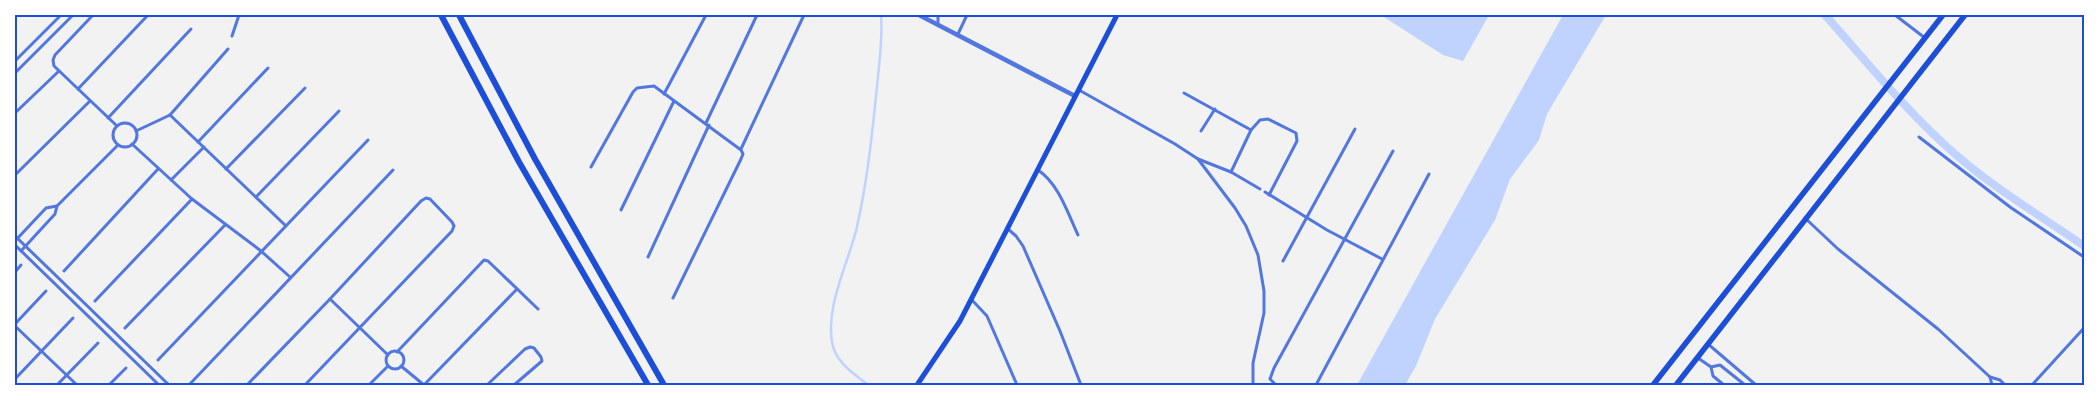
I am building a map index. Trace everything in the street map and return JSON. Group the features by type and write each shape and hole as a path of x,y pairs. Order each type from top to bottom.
{"highway":[{"path":"442,15 519,162 648,385"},
{"path":"459,15 535,158 664,385"}],"main road":[{"path":"917,385 941,352 971,300 1116,15"},
{"path":"1653,385 1944,15"},
{"path":"1676,385 1965,15"}],"street":[{"path":"15,61 61,15"},
{"path":"15,73 72,15"},
{"path":"93,15 55,55 53,60 54,66 117,126"},
{"path":"78,89 148,15"},
{"path":"232,36 239,15"},
{"path":"664,94 706,15"},
{"path":"648,257 757,15"},
{"path":"741,150 804,15"},
{"path":"920,15 1075,96"},
{"path":"938,15 938,25"},
{"path":"958,34 968,15"},
{"path":"1895,15 1926,39"},
{"path":"108,118 191,29"},
{"path":"136,131 170,115 228,49"},
{"path":"198,142 268,68"},
{"path":"15,113 59,71"},
{"path":"590,167 633,92 637,88 648,86 654,86 741,150 743,154 741,159 673,298"},
{"path":"226,168 305,88"},
{"path":"1078,90 1175,144 1198,159 1229,171 1260,189"},
{"path":"1184,93 1251,130"},
{"path":"15,175 90,101"},
{"path":"620,210 674,101"},
{"path":"1201,132 1215,109"},
{"path":"256,197 339,111"},
{"path":"170,115 285,226"},
{"path":"1229,171 1251,130 1260,120 1268,119 1297,135 1297,141 1267,193 1306,218 1382,259"},
{"path":"121,124 130,125 136,131 136,138 132,144 126,147 118,145 113,136 117,126 121,124"},
{"path":"1283,261 1355,129"},
{"path":"1919,137 2010,208 2084,257"},
{"path":"158,360 368,140"},
{"path":"132,144 192,199 261,252 290,278"},
{"path":"21,251 55,214 58,206 118,145"},
{"path":"171,180 204,148"},
{"path":"1276,385 1270,379 1274,368 1393,151"},
{"path":"1198,159 1235,208 1253,240 1258,255 1264,303 1254,357 1253,385"},
{"path":"64,271 158,169"},
{"path":"189,385 392,170"},
{"path":"1038,170 1044,174 1055,188 1078,235"},
{"path":"1316,385 1429,174"},
{"path":"247,385 421,201 426,198 430,199 452,222 454,226 452,231 306,385"},
{"path":"95,301 192,199"},
{"path":"16,240 46,208 58,206"},
{"path":"1805,218 1838,249 1938,329 1990,377 2000,380 2005,385"},
{"path":"125,328 225,225"},
{"path":"1008,229 1023,246 1081,385"},
{"path":"16,240 26,246 169,385"},
{"path":"16,240 21,251 160,385 164,380"},
{"path":"388,354 397,352 484,260 488,261 538,308"},
{"path":"15,272 21,265"},
{"path":"401,366 424,385 517,289"},
{"path":"46,291 15,325 77,385"},
{"path":"330,299 388,354"},
{"path":"971,300 987,316 1017,385"},
{"path":"15,379 73,318"},
{"path":"2032,385 2084,328"},
{"path":"115,342 120,336"},
{"path":"57,385 98,343"},
{"path":"1708,344 1756,385"},
{"path":"487,385 526,349 534,348 542,361 514,385"},
{"path":"397,352 403,357 401,366"},
{"path":"388,354 386,361 388,366"},
{"path":"1698,357 1711,367 1712,376 1724,385"},
{"path":"1711,367 1720,365 1745,385"},
{"path":"388,366 396,368 401,366"},
{"path":"369,385 388,366"},
{"path":"109,385 126,368"},
{"path":"1990,377 1992,385"},
{"path":"841,385 854,385"}],"water":[{"path":"1381,15 1489,15 1463,61 1443,55"},
{"path":"1563,15 1606,15 1547,114 1539,140 1510,179 1495,220 1435,319 1416,366 1405,385 1357,385"}],"waterway":[{"path":"868,385 851,371 837,355 832,342 831,329 838,286 856,231 866,178 882,33 881,15"},
{"path":"1825,15 1872,69 1937,138 1970,167 2002,191 2084,246"}]}
